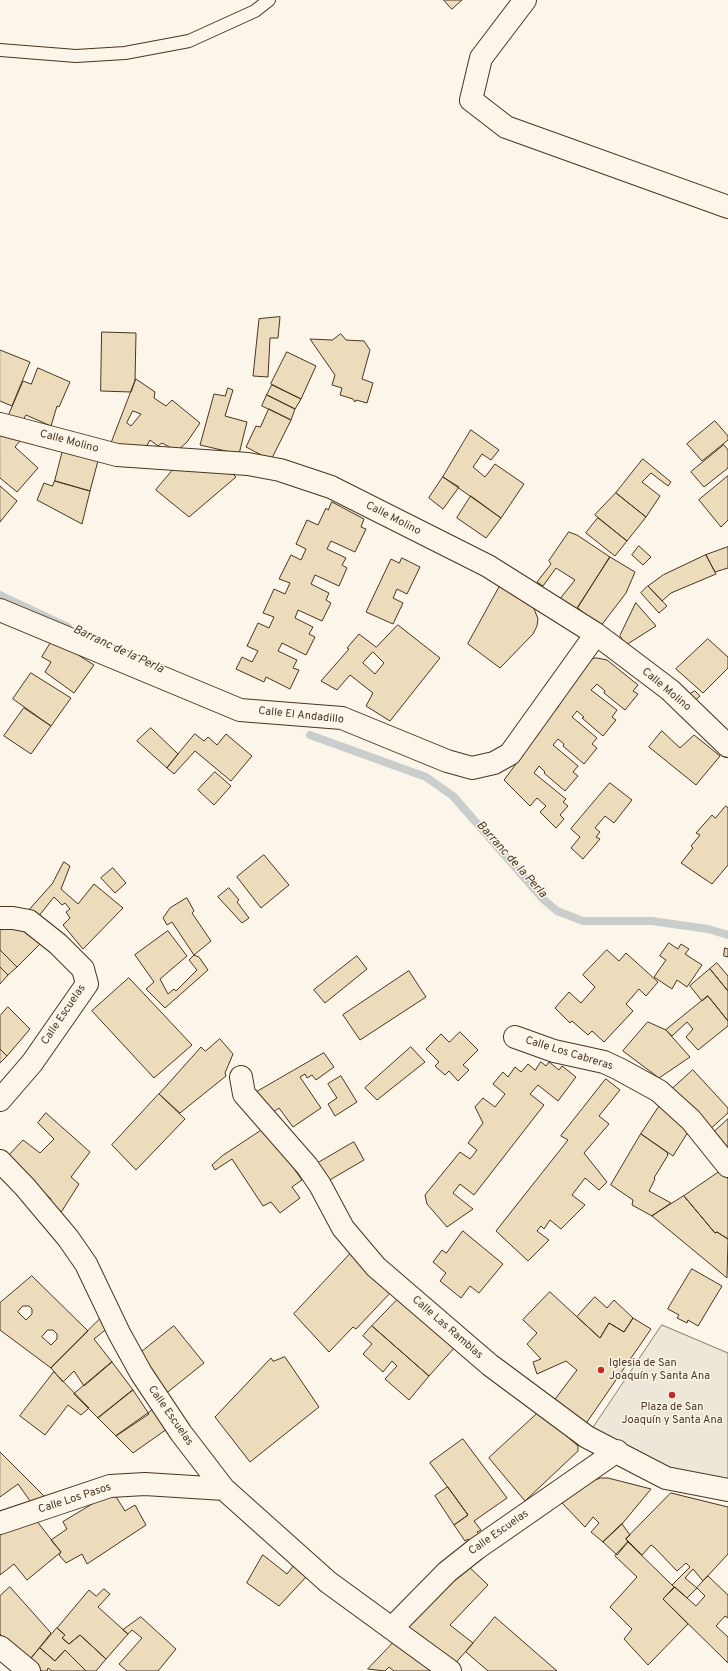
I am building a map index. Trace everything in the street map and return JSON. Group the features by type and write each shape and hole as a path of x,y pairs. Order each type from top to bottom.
{"street":[{"path":"525,0 481,58 471,100 506,127 728,207"},
{"name":"Calle Molino","path":"0,424 117,455 248,464 280,470 331,487 488,566 596,634 670,690 728,746"},
{"name":"Calle El Andadillo","path":"0,610 240,710 342,718 447,761 472,768 494,763 510,754 596,634"},
{"name":"Calle Escuelas","path":"0,918 13,918 29,921 58,944 83,969 87,984 32,1063 0,1100"},
{"name":"Calle Los Cabreras","path":"515,1037 554,1051 604,1062 660,1092 691,1120 728,1166"},
{"name":"Calle Las Ramblas","path":"241,1077 244,1094 307,1166 320,1185 343,1228 376,1267 490,1365 587,1437 666,1478 728,1490"},
{"name":"Calle Escuelas","path":"0,1161 25,1187 68,1238 86,1264 119,1334 141,1373 181,1433 224,1490 328,1582 450,1671"},
{"name":"Calle Escuelas","path":"392,1628 448,1572 476,1549 617,1452"},
{"name":"Calle Los Pasos","path":"0,1523 110,1486 145,1484 224,1490"},
{"path":"0,1647 29,1671"}],"lane":[{"path":"0,50 76,56 125,53 189,41 256,11 269,0"}],"shaded area":[{"name":"Plaza de San Joaquín y Santa Ana","path":"662,1325 728,1353 728,1490 587,1437"}],"building":[{"path":"444,0 462,0 452,9"},
{"path":"280,317 278,338 270,338 268,377 253,376 259,319"},
{"path":"102,332 136,333 135,381 131,392 101,391"},
{"path":"341,334 346,340 364,341 370,350 362,379 373,383 367,403 356,400 355,402 353,399 340,395 342,388 332,385 335,375 310,339 332,340"},
{"path":"0,350 30,362 12,406 0,401"},
{"path":"287,352 316,366 301,399 271,384"},
{"path":"38,368 70,382 59,407 57,406 51,426 26,415 23,420 8,416 23,381 31,384"},
{"path":"136,379 155,392 154,398 166,406 172,400 200,423 187,442 177,451 162,443 158,446 150,440 144,451 111,444","holes":["133,411 141,414 131,426 127,423"]},
{"path":"272,385 301,399 295,409 267,395"},
{"path":"228,388 233,390 225,416 247,422 239,454 200,445 214,394 225,396"},
{"path":"267,395 295,409 291,420 262,406"},
{"path":"269,409 291,420 271,460 246,447 256,426 260,427"},
{"path":"715,421 728,436 728,440 702,461 687,444"},
{"path":"471,430 499,450 491,460 482,454 473,467 485,477 495,464 524,484 501,518 443,477"},
{"path":"0,432 24,436 15,447 38,468 17,492 0,478"},
{"path":"724,445 728,450 728,468 704,487 691,472"},
{"path":"63,450 99,457 90,491 55,481"},
{"path":"643,459 671,482 668,486 651,473 642,482 660,496 646,517 616,493"},
{"path":"177,465 229,470 236,477 189,517 156,490"},
{"path":"728,476 728,520 721,527 699,500"},
{"path":"443,477 459,487 443,509 429,498"},
{"path":"55,481 90,491 82,524 37,500 44,483 52,486"},
{"path":"0,486 17,501 0,522"},
{"path":"616,493 646,517 627,541 595,515"},
{"path":"471,496 501,518 486,538 457,518"},
{"path":"332,502 364,519 361,527 366,529 355,552 331,541 327,549 346,558 342,565 347,568 339,586 315,575 311,584 329,593 326,600 331,603 322,621 298,610 295,618 313,627 309,634 315,637 306,655 282,643 278,651 297,660 293,668 299,670 290,689 266,677 264,682 236,669 242,657 252,662 258,651 247,646 258,623 269,628 274,617 263,613 274,589 285,594 290,583 279,579 291,555 301,560 306,549 296,544 307,520 318,525 326,508 328,510"},
{"path":"598,518 627,541 615,556 586,533"},
{"path":"569,532 577,535 610,557 575,611 559,600 575,580 556,568 543,586 537,582 551,564 549,561"},
{"path":"639,546 651,557 643,565 632,555"},
{"path":"728,547 728,568 715,572 706,555"},
{"path":"706,555 716,574 671,593 662,601 648,586 663,575"},
{"path":"610,557 635,572 626,593 600,627 578,608"},
{"path":"402,558 420,567 407,594 397,589 393,598 403,603 393,624 366,612 391,559 399,563"},
{"path":"501,584 533,606 538,619 537,626 533,634 500,668 468,644"},
{"path":"648,586 667,606 659,613 641,593"},
{"path":"636,603 656,626 626,645 620,636"},
{"path":"398,625 440,658 390,721 366,706 373,693 350,675 337,690 321,681 349,649 347,648 359,634 376,647","holes":["373,652 384,663 375,674 363,663"]},
{"path":"53,639 94,665 74,693 45,672 51,662 42,657"},
{"path":"708,639 728,657 728,668 703,693 676,669"},
{"path":"597,658 607,660 638,685 633,691 638,694 625,710 604,693 605,691 597,684 591,690 617,710 612,717 616,720 603,736 582,718 584,717 577,711 572,717 597,738 592,744 597,748 584,764 563,746 564,744 558,739 553,745 578,766 573,772 578,776 565,791 544,773 545,772 539,766 534,773 566,799 563,802 568,806 560,815 564,819 556,828 540,812 546,806 537,798 530,806 504,780 539,733 537,731 559,706 556,704 591,659"},
{"path":"31,673 71,698 51,726 13,699"},
{"path":"695,691 700,696 691,704 690,694"},
{"path":"24,708 51,726 31,754 4,736"},
{"path":"151,728 178,754 167,768 137,741"},
{"path":"662,731 680,748 694,735 720,756 696,785 649,747"},
{"path":"195,734 204,741 208,737 217,745 226,734 252,756 231,781 195,751 174,774 167,768"},
{"path":"215,772 231,786 214,805 198,790"},
{"path":"610,783 632,800 614,823 605,816 595,828 600,832 596,837 600,839 583,859 571,848 580,837 571,829"},
{"path":"726,806 728,808 728,865 712,884 681,863 693,848 691,846 700,835 696,833 712,815 715,818"},
{"path":"264,855 289,885 261,908 237,877"},
{"path":"64,862 70,866 61,889 78,904 94,884 123,908 83,949 63,925 70,918 66,912 70,909 65,903 62,905 54,897 38,917 27,912 52,884"},
{"path":"113,868 126,883 115,893 101,878"},
{"path":"229,888 239,900 237,902 249,918 242,923 218,897"},
{"path":"187,898 194,911 192,913 211,941 194,955 172,922 167,925 163,918 170,908"},
{"path":"31,928 43,941 17,967 0,950 0,929"},
{"path":"168,931 187,956 160,979 168,994 174,989 176,991 197,970 189,960 194,955 199,957 208,970 165,1008 146,989 154,982 135,955"},
{"path":"669,943 678,949 681,944 689,949 685,954 702,965 687,987 677,980 672,989 654,977 666,960 660,956"},
{"path":"725,948 728,949 728,957 724,956"},
{"path":"0,950 17,967 8,975 0,967"},
{"path":"607,950 619,961 626,953 658,982 646,996 639,989 626,1004 633,1011 604,1042 592,1031 588,1035 572,1021 570,1023 555,1008 569,992 581,1003 595,987 583,975"},
{"path":"357,956 367,969 325,1003 314,990"},
{"path":"717,963 728,976 728,991 710,969"},
{"path":"0,967 8,975 0,984"},
{"path":"710,969 728,991 728,1021 708,996 702,1001 690,986"},
{"path":"409,971 426,997 360,1040 343,1015"},
{"path":"129,978 192,1045 154,1078 92,1011"},
{"path":"708,996 728,1021 728,1026 698,1050 686,1037 693,1029 687,1022 672,1036 666,1030"},
{"path":"8,1007 30,1029 7,1056 0,1049 0,1016"},
{"path":"648,1022 666,1030 690,1057 659,1078 623,1051"},
{"path":"460,1032 478,1050 463,1065 469,1070 458,1081 449,1071 445,1075 435,1066 439,1062 426,1049 441,1034 449,1042"},
{"path":"220,1039 233,1054 225,1073 226,1076 180,1113 159,1094 201,1047 205,1051"},
{"path":"411,1047 425,1062 377,1100 365,1088"},
{"path":"0,1049 7,1056 0,1063"},
{"path":"324,1053 334,1067 316,1080 312,1075 307,1078 305,1074 300,1077 321,1108 293,1127 279,1108 269,1115 255,1093"},
{"path":"541,1062 546,1066 549,1062 559,1070 562,1066 576,1077 558,1101 538,1085 530,1094 544,1105 474,1195 460,1184 453,1193 473,1209 447,1227 427,1204 425,1195 460,1152 470,1159 477,1150 468,1143 483,1123 475,1107 483,1098 495,1107 505,1094 493,1084 503,1072 508,1077 515,1067 521,1072 528,1064 535,1070"},
{"path":"693,1070 728,1108 728,1113 708,1131 671,1090"},
{"path":"341,1076 357,1102 335,1116 328,1104 337,1098 328,1084"},
{"path":"606,1079 620,1090 599,1116 609,1124 584,1153 607,1182 599,1190 585,1178 572,1195 585,1205 561,1229 550,1220 544,1229 541,1226 537,1231 549,1240 528,1261 496,1231 568,1140 561,1136"},
{"path":"159,1094 185,1119 136,1170 112,1145"},
{"path":"662,1102 688,1132 673,1156 641,1134"},
{"path":"46,1113 90,1152 71,1177 79,1184 60,1214 48,1204 51,1199 6,1158 23,1140 40,1153 54,1139 38,1123"},
{"path":"728,1119 728,1156 711,1135"},
{"path":"265,1128 302,1180 292,1187 300,1198 280,1213 271,1202 263,1206 232,1159 215,1170 212,1165 222,1156"},
{"path":"641,1134 668,1153 654,1178 655,1179 649,1191 671,1203 652,1216 632,1205 633,1200 611,1185"},
{"path":"354,1142 364,1160 328,1181 318,1163"},
{"path":"722,1170 728,1179 728,1239 717,1232 715,1233 684,1196"},
{"path":"684,1196 715,1233 717,1232 728,1239 727,1278 652,1216"},
{"path":"463,1231 503,1264 479,1293 470,1286 461,1298 440,1281 446,1273 433,1262 442,1250 446,1253"},
{"path":"351,1253 393,1290 356,1329 353,1327 329,1352 294,1314"},
{"path":"692,1269 722,1286 698,1326 688,1320 687,1323 677,1318 679,1315 668,1309"},
{"path":"32,1276 88,1331 51,1368 0,1330 0,1303","holes":["23,1306 29,1306 32,1309 32,1314 26,1320 18,1312","48,1330 53,1330 57,1334 57,1339 51,1345 42,1337"]},
{"path":"550,1292 600,1338 609,1323 624,1332 633,1318 651,1329 585,1425 553,1402 577,1370 566,1361 537,1374 533,1362 541,1359 527,1344 537,1333 523,1320"},
{"path":"400,1297 455,1347 429,1376 372,1326"},
{"path":"595,1297 607,1308 614,1300 633,1318 624,1332 609,1323 600,1338 577,1317"},
{"path":"100,1319 109,1327 94,1339 112,1362 84,1386 74,1371 63,1382 51,1368"},
{"path":"174,1326 204,1363 164,1395 139,1354"},
{"path":"372,1326 429,1376 409,1400 385,1379 397,1366 392,1361 383,1372 363,1354 372,1344 363,1336"},
{"path":"285,1357 319,1407 250,1462 215,1417 271,1358 273,1361"},
{"path":"112,1362 133,1390 98,1418 74,1394"},
{"path":"54,1372 89,1408 81,1415 68,1405 45,1435 20,1416"},
{"path":"133,1390 149,1414 116,1436 98,1418"},
{"path":"154,1409 167,1429 133,1453 116,1436"},
{"path":"539,1412 578,1446 578,1451 525,1501 489,1458"},
{"path":"463,1439 507,1498 474,1521 481,1530 477,1532 480,1535 470,1542 468,1539 465,1541 454,1525 468,1515 430,1463"},
{"path":"0,1452 44,1496 33,1505 18,1484 0,1497"},
{"path":"601,1478 608,1478 651,1489 622,1524 603,1542 591,1532 599,1523 593,1517 585,1527 562,1503 592,1481"},
{"path":"448,1487 468,1515 454,1525 435,1496"},
{"path":"113,1492 125,1511 135,1505 146,1525 87,1564 82,1554 66,1563 59,1555 61,1552 51,1540 67,1529 63,1522"},
{"path":"671,1493 728,1507 728,1554 703,1581 693,1569 685,1578 697,1588 687,1598 672,1585 690,1567 686,1563 677,1571 651,1545 642,1555 626,1539"},
{"path":"36,1520 61,1552 27,1580 14,1564 0,1575 0,1535"},
{"path":"622,1524 630,1535 626,1539 628,1542 617,1555 603,1542"},
{"path":"628,1542 674,1587 663,1599 688,1624 648,1665 624,1639 632,1629 610,1607 637,1577 615,1556"},
{"path":"263,1555 287,1574 294,1565 307,1576 279,1606 247,1583"},
{"path":"467,1565 488,1585 450,1625 473,1643 453,1666 407,1627"},
{"path":"708,1576 728,1595 728,1618 725,1616 716,1626 728,1637 728,1663 663,1599 675,1587 696,1606 705,1596 697,1588"},
{"path":"10,1587 51,1633 28,1662 0,1634 0,1596"},
{"path":"104,1589 110,1594 98,1607 128,1634 106,1659 80,1635 69,1644 62,1638 65,1635 57,1628 89,1590 96,1596"},
{"path":"141,1617 176,1649 158,1671 127,1671 119,1664 142,1638 132,1630 128,1634 123,1630"},
{"path":"495,1617 557,1671 488,1671 466,1652"},
{"path":"57,1628 65,1635 62,1638 69,1644 80,1635 106,1659 96,1671 86,1671 65,1650 55,1661 40,1648"},
{"path":"394,1642 433,1671 394,1671 389,1667 385,1671 368,1669"},
{"path":"40,1648 55,1661 65,1650 86,1671 52,1671 48,1668 47,1671 42,1671 28,1662"}],"waterway":[{"name":"Barranc de la Perla","path":"0,595 68,627"},
{"name":"Barranc de la Perla","path":"310,735 426,777 453,796 543,899 557,911 583,921 652,921 708,929 728,935"}],"place":[{"name":"Iglesia de San Joaquín y Santa Ana","path":"601,1370"},
{"name":"Plaza de San Joaquín y Santa Ana","path":"672,1395"}]}
